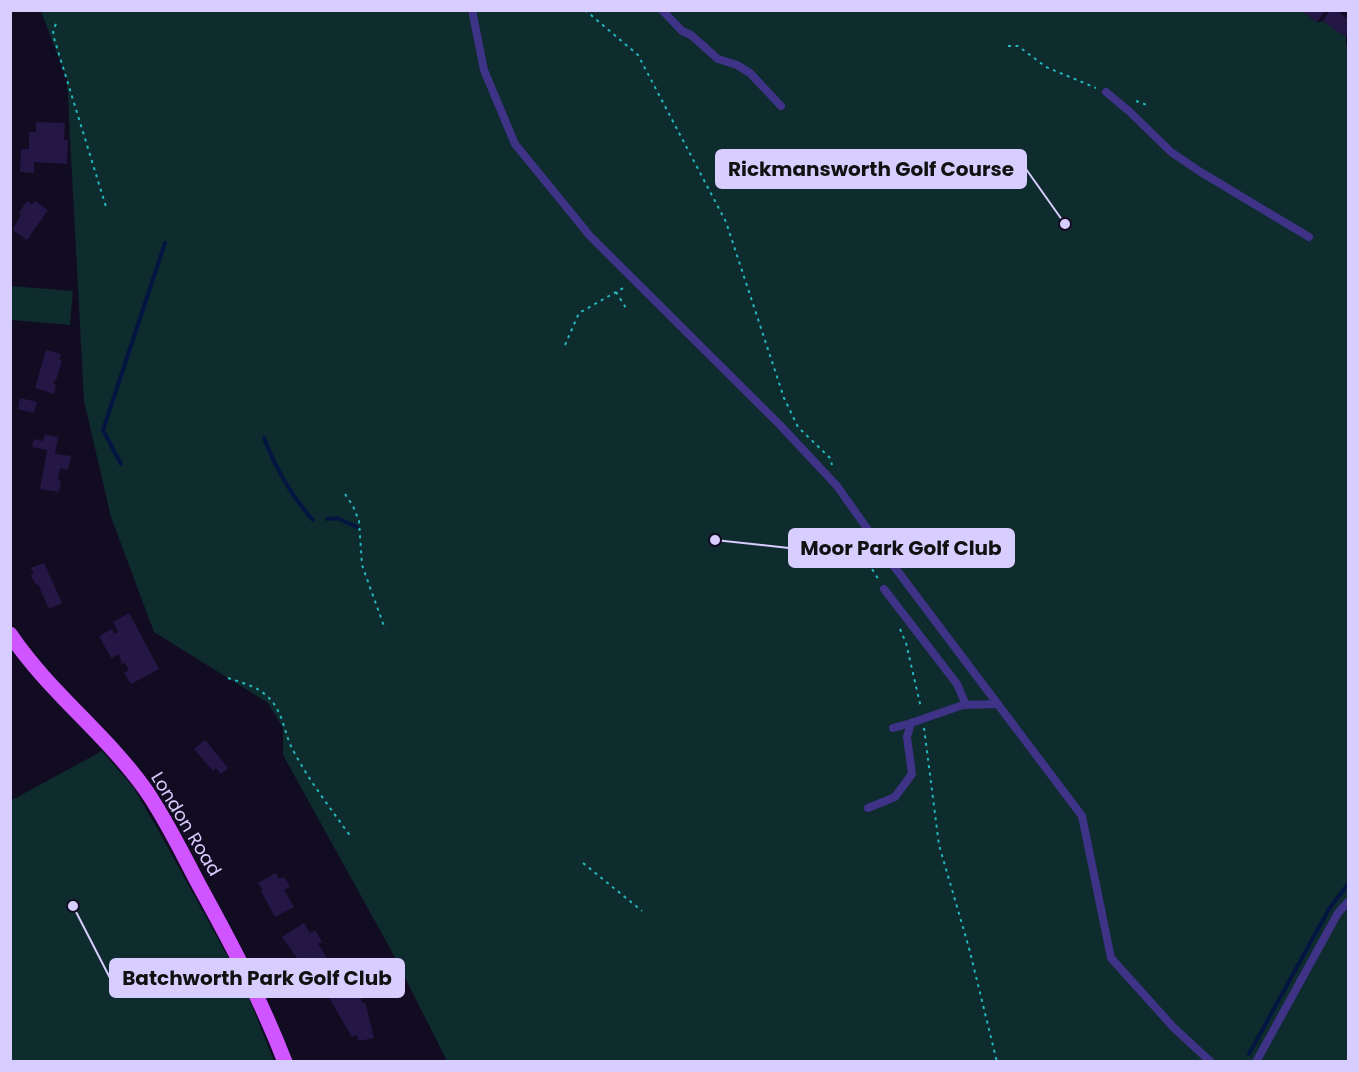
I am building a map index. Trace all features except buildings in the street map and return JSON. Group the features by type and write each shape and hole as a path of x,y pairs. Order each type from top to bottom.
{"main road":[{"name":"London Road","path":"10,634 39,671 103,739 146,790 245,970 267,1016 285,1062"}],"lane":[{"path":"472,10 484,70 515,144 590,236 780,425 837,486 893,565 1082,816 1111,958 1174,1028 1211,1062"},
{"path":"662,10 682,31 691,35 718,59 737,65 750,73 781,106"},
{"path":"1106,92 1180,158 1309,237"},
{"path":"884,589 957,684 966,705"},
{"path":"893,728 966,705 998,704"},
{"path":"868,808 895,797 912,774 907,737 911,723"},
{"path":"1256,1062 1338,913 1348,902"}],"path":[{"path":"585,10 638,55 726,222 784,398 798,427 830,458 837,486"},
{"path":"56,24 53,30 54,38 107,210"},
{"path":"1008,46 1018,46 1046,67 1106,92 1147,105"},
{"path":"565,345 579,313 635,281"},
{"path":"616,292 626,308"},
{"path":"345,494 359,521 362,565 385,629"},
{"path":"854,526 857,546 884,589"},
{"path":"897,621 906,643 923,718 939,845 969,948 997,1062"},
{"path":"228,678 252,686 271,699 282,718 288,740 299,763 351,837"},
{"path":"583,863 642,911"}],"green space":[{"path":"1301,10 1317,22 1323,21 1346,37 1348,47 1348,1061 447,1061 391,950 283,755 283,728 268,703 154,632 111,517 84,401 67,80 41,11"},
{"path":"11,286 73,291 70,325 11,320"},
{"path":"102,751 133,787 157,828 245,988 274,1061 11,1061 10,801"}],"waterway":[{"path":"121,464 103,430 165,243"},
{"path":"264,438 284,481 313,520"},
{"path":"327,519 337,518 357,527"},
{"path":"1249,1054 1329,909 1348,884"}],"place":[{"name":"Rickmansworth Golf Course","path":"1065,224"},
{"name":"Moor Park Golf Club","path":"715,540"},
{"name":"Batchworth Park Golf Club","path":"73,906"}]}
